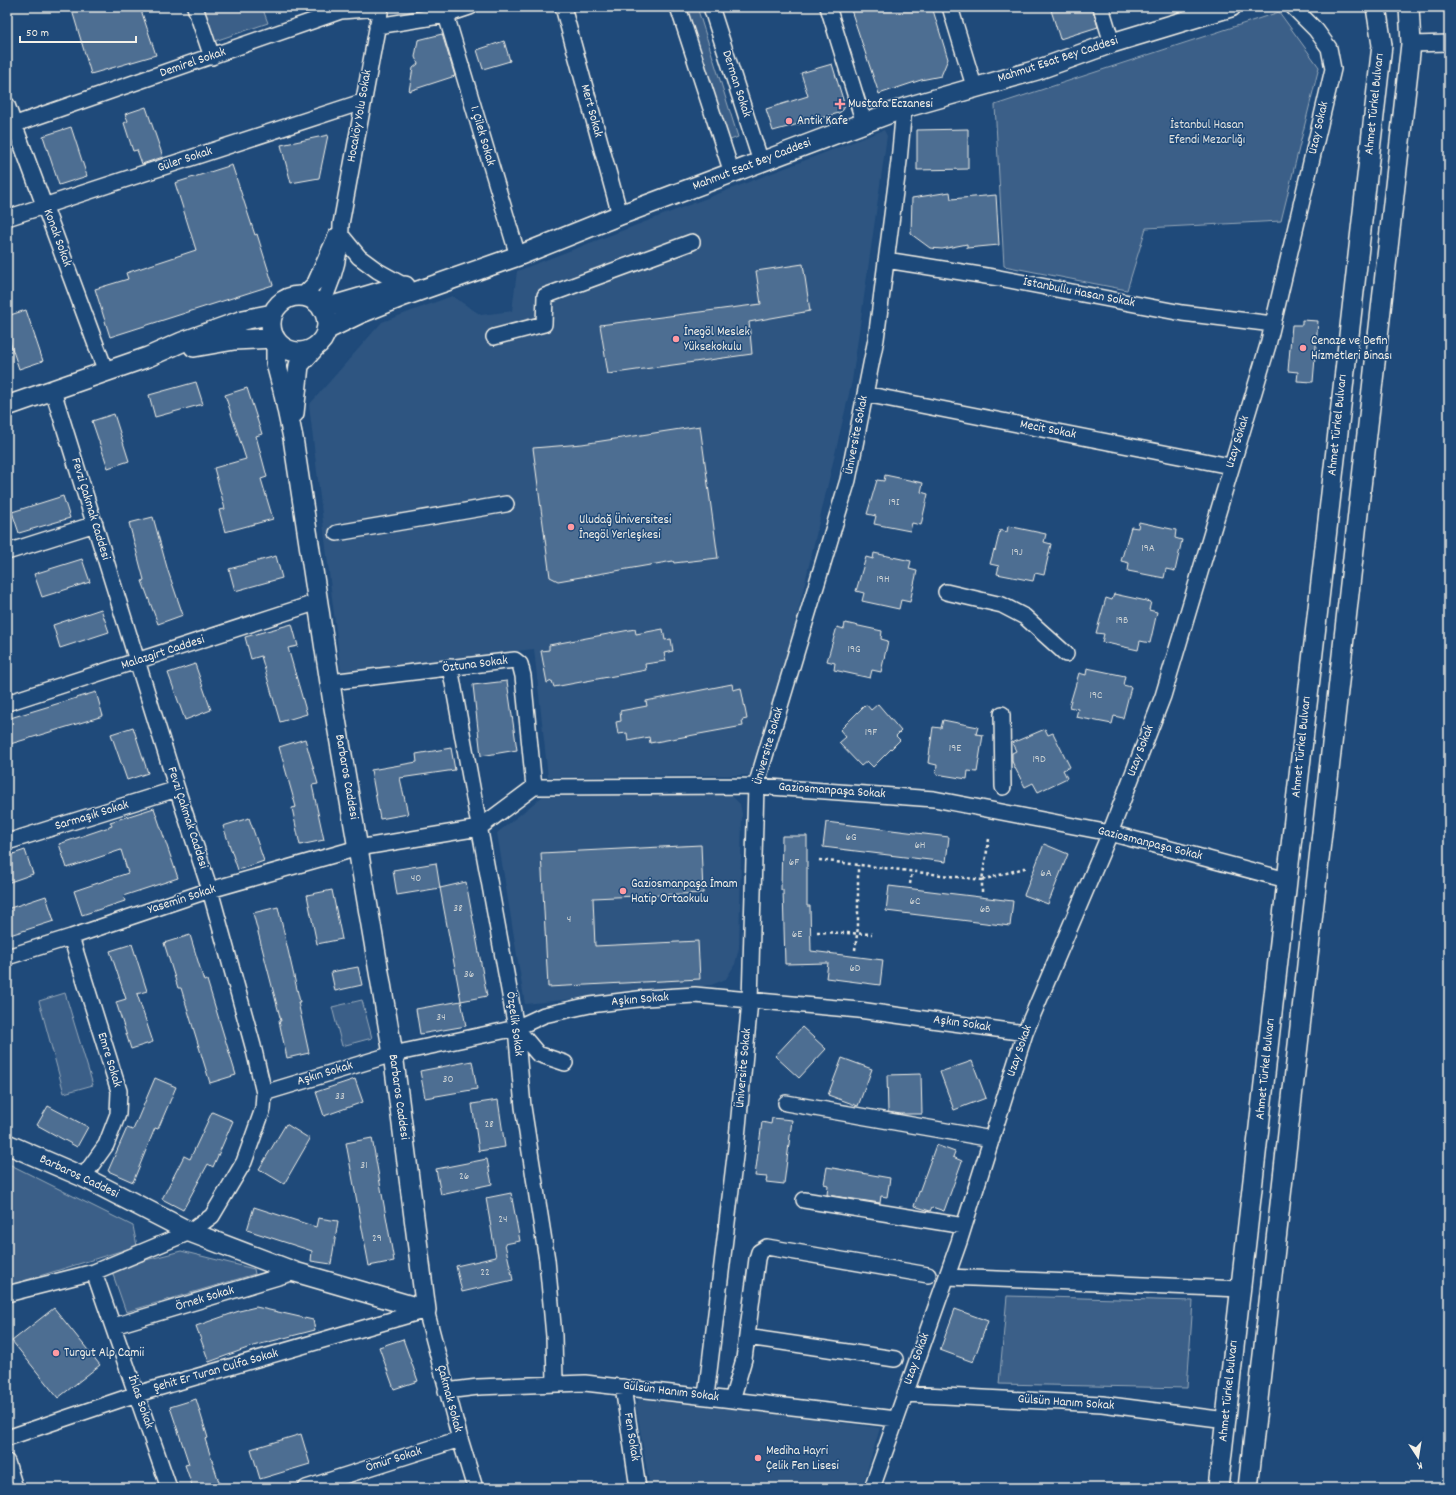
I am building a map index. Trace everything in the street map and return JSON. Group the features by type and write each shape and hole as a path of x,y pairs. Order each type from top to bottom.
{"main road":[{"name":"Mahmut Esat Bey Caddesi","path":"460,277 904,108 974,86 1037,70 1112,43 1231,7"},
{"name":"Ahmet Türkel Bulvarı","path":"1218,1488 1382,45 1376,7"},
{"path":"1248,1488 1411,44 1409,7"},
{"path":"321,308 390,289 460,277"},
{"path":"276,339 283,347 291,351 300,352 309,350 321,338 378,307 460,277"},
{"path":"302,297 315,302 321,308 326,322 321,338 300,365 292,438 283,390 276,363 276,339 271,323 273,314 284,300 302,297"},
{"path":"7,406 148,357 196,337 243,320 273,314"},
{"path":"148,357 234,340 276,339"},
{"name":"Barbaros Caddesi","path":"7,1144 83,1177 190,1232 295,1272 426,1310 392,1054 330,682 292,438"}],"street":[{"path":"195,7 212,57"},
{"path":"377,26 446,15 470,7"},
{"name":"Mert Sokak","path":"563,7 620,216"},
{"path":"678,7 732,174"},
{"name":"Derman Sokak","path":"711,7 761,162"},
{"path":"828,7 864,123"},
{"path":"950,7 974,86"},
{"path":"1101,7 1112,43"},
{"name":"Uzay Sokak","path":"872,1488 947,1277 1025,1033 1110,833 1163,696 1273,324 1333,69 1329,48 1316,30 1293,7"},
{"name":"Demirel Sokak","path":"10,126 341,11 380,8"},
{"name":"Hocaköy Yolu Sokak","path":"341,230 362,102 380,8"},
{"name":"1. Çilek Sokak","path":"446,15 518,256"},
{"path":"1411,44 1449,43"},
{"name":"Güler Sokak","path":"7,218 362,102"},
{"name":"Konak Sokak","path":"7,105 10,126 45,205 106,372"},
{"name":"Üniversite Sokak","path":"706,1396 736,1148 750,1001 756,786 848,480 876,339 904,108"},
{"path":"341,230 359,257 378,271 405,286"},
{"path":"302,297 315,283 341,230"},
{"path":"321,308 331,286 341,230"},
{"path":"494,337 544,324 545,296 692,242"},
{"name":"İstanbullu Hasan Sokak","path":"886,260 999,278 1182,313 1273,324"},
{"name":"Fevzi Çakmak Caddesi","path":"7,1294 94,1272 190,1232 212,1216 244,1162 264,1109 264,1093 254,1046 210,890 53,391"},
{"name":"Mecit Sokak","path":"865,394 1230,466"},
{"path":"337,533 506,504"},
{"path":"7,552 95,524"},
{"path":"946,592 1002,605 1025,616 1066,654"},
{"name":"Malazgirt Caddesi","path":"7,703 318,602"},
{"name":"Öztuna Sokak","path":"330,682 515,660 520,664 523,676 534,787"},
{"name":"Özçelik Sokak","path":"450,668 516,1028 522,1106 547,1260 554,1336 555,1382"},
{"path":"1002,714 1003,786"},
{"name":"Gaziosmanpaşa Sokak","path":"534,787 756,786 934,799 1110,833 1287,880"},
{"path":"358,848 479,828 534,787"},
{"name":"Sarmaşık Sokak","path":"7,842 177,789"},
{"name":"Yasemin Sokak","path":"7,957 210,890 358,848"},
{"name":"Emre Sokak","path":"71,937 119,1090 118,1114 106,1145 83,1177"},
{"name":"Aşkın Sokak","path":"264,1093 392,1054 516,1028 544,1015 590,1005 646,998 695,995 859,1010 1025,1033"},
{"path":"516,1028 538,1054 564,1063"},
{"path":"786,1103 992,1139"},
{"path":"804,1200 964,1226"},
{"path":"732,1400 742,1369 758,1256 762,1250 767,1247 928,1275"},
{"name":"İhlas Sokak","path":"94,1272 169,1488"},
{"name":"Örnek Sokak","path":"114,1326 295,1272"},
{"path":"947,1277 1241,1289"},
{"name":"Çakmak Sokak","path":"426,1310 446,1391 475,1488"},
{"name":"Şehit Er Turan Culfa Sokak","path":"7,1438 137,1394 426,1310"},
{"path":"747,1337 895,1359"},
{"name":"Gülsün Hanım Sokak","path":"446,1391 478,1387 555,1382 585,1382 896,1419"},
{"name":"Fen Sokak","path":"623,1387 638,1488"},
{"name":"Gülsün Hanım Sokak","path":"905,1394 1102,1404 1226,1420"},
{"name":"Ömür Sokak","path":"315,1487 460,1439"},
{"path":"7,1462 15,1488"}],"path":[{"path":"982,892 982,880 989,839"},
{"path":"818,860 982,880 1028,867"},
{"path":"855,950 857,933 858,865"},
{"path":"910,884 912,872"},
{"path":"817,932 872,934"}],"shaded area":[{"name":"Uludağ Üniversitesi İnegöl Yerleşkesi","path":"884,130 887,136 852,381 760,775 548,777 534,649 341,673 309,405 382,322 452,296 481,315 512,311 517,271"},
{"name":"Gaziosmanpaşa İmam Hatip Ortaokulu","path":"728,792 740,804 742,814 739,948 735,964 726,979 711,985 525,1004 497,833 543,796"},
{"name":"Mediha Hayri Çelik Fen Lisesi","path":"640,1396 880,1428 862,1488 650,1488 636,1406"}],"green space":[{"path":"202,7 262,7 268,23 215,41"},
{"path":"686,7 697,7 738,137 728,141"},
{"name":"İstanbul Hasan Efendi Mezarlığı","path":"1279,12 1319,67 1281,221 1146,228 1127,290 1004,266 995,105"},
{"path":"65,993 93,1085 64,1093 39,1001"},
{"path":"362,1000 372,1038 342,1046 332,1007"},
{"path":"7,1163 133,1226 137,1246 7,1286"},
{"path":"181,1251 254,1269 255,1274 126,1312 111,1269"},
{"path":"1007,1296 1193,1301 1187,1388 999,1384"}],"building":[{"path":"71,7 140,7 156,55 91,74"},
{"path":"850,7 932,7 948,59 941,76 921,80 879,94"},
{"path":"1050,7 1092,7 1098,27 1060,39"},
{"path":"442,34 455,76 409,91 413,68 418,64 415,57 418,40"},
{"path":"504,41 510,61 483,69 477,50"},
{"path":"832,64 845,106 843,110 839,113 773,131 766,109 808,96 801,73"},
{"path":"146,107 163,157 142,164 137,150 133,151 124,123 128,121 125,114"},
{"path":"71,127 87,176 59,185 43,136"},
{"path":"968,129 968,169 917,170 917,130"},
{"path":"328,135 319,178 291,183 281,145"},
{"path":"232,165 255,235 257,234 273,285 110,337 95,289 128,279 126,273 196,250 175,183"},
{"path":"950,192 951,199 996,195 999,245 967,248 967,244 942,249 930,248 911,234 912,198"},
{"name":"İnegöl Meslek Yüksekokulu","path":"803,264 810,311 749,322 752,354 608,374 600,325 761,304 756,271"},
{"path":"26,310 43,361 19,369 7,333 7,316"},
{"name":"Cenaze ve Defin Hizmetleri Binası","path":"1302,320 1318,321 1313,382 1297,381 1298,372 1288,371 1292,325 1302,325"},
{"path":"196,382 203,404 155,417 149,395"},
{"path":"247,388 262,434 256,436 267,477 261,479 273,519 225,532 219,510 225,509 214,468 246,459 225,395"},
{"path":"114,414 129,461 108,468 92,421"},
{"path":"700,426 718,558 674,563 673,561 558,581 550,577 533,448 582,444"},
{"path":"885,475 923,483 921,492 928,494 921,525 912,523 910,531 874,524 876,516 867,514 877,480 884,481"},
{"path":"63,496 70,518 19,533 12,512"},
{"path":"153,517 168,571 183,615 158,624 142,581 144,580 129,523"},
{"path":"1139,522 1176,530 1175,538 1182,540 1175,571 1166,569 1164,578 1128,571 1129,563 1121,561 1131,527 1138,528"},
{"path":"1008,526 1046,534 1044,542 1051,544 1044,575 1035,573 1033,581 997,574 999,566 990,564 1000,530 1007,532"},
{"path":"874,553 911,561 909,569 917,571 910,602 901,600 899,609 862,601 864,593 856,591 866,557 873,559"},
{"path":"276,556 282,578 235,591 229,569"},
{"path":"82,559 90,582 42,597 34,574"},
{"path":"1114,594 1151,602 1149,610 1157,612 1150,643 1140,641 1138,650 1102,642 1104,634 1096,633 1106,598 1112,600"},
{"path":"101,609 109,632 60,648 53,625"},
{"path":"845,623 882,631 881,639 888,641 881,672 872,670 870,678 834,670 835,663 827,661 837,627 844,629"},
{"path":"292,624 298,646 288,648 307,714 280,722 261,656 251,659 245,637"},
{"path":"635,629 636,634 663,629 665,640 671,639 673,651 664,653 666,661 645,664 646,670 554,687 552,681 547,683 541,651 549,650 549,645"},
{"path":"195,664 211,710 185,720 168,673"},
{"path":"1087,668 1125,676 1123,685 1131,687 1123,718 1114,716 1112,724 1076,717 1078,709 1069,707 1079,673 1086,675"},
{"path":"507,681 517,750 481,756 473,685"},
{"path":"732,684 733,690 741,688 747,719 742,720 743,726 650,743 649,737 628,741 627,733 618,734 616,722 621,721 620,711 647,706 646,701"},
{"path":"96,692 103,716 7,745 7,719"},
{"path":"866,704 871,710 878,704 901,731 896,736 900,740 873,767 867,761 861,766 839,743 846,737 840,730"},
{"path":"943,720 978,727 976,734 983,735 977,772 968,771 967,779 936,774 937,765 928,763 933,727 941,728"},
{"path":"133,727 148,773 127,780 111,734"},
{"path":"1045,729 1048,735 1053,733 1070,767 1063,770 1067,778 1038,792 1033,783 1025,787 1012,761 1012,753 1016,751 1012,743"},
{"path":"305,739 318,784 312,785 324,840 300,845 292,808 296,807 279,747"},
{"path":"451,748 455,770 400,778 408,814 380,819 371,770 417,762 416,754"},
{"path":"154,808 178,878 123,896 125,901 82,915 74,891 128,873 121,850 67,868 59,844 112,826 110,822"},
{"path":"249,818 264,861 238,870 223,826"},
{"path":"826,822 949,837 946,862 823,847"},
{"path":"782,836 807,836 807,906 810,906 811,951 883,960 880,985 826,978 828,963 785,964 783,890 781,890"},
{"path":"1044,844 1068,854 1048,904 1024,895"},
{"path":"701,845 703,893 593,898 595,946 698,941 700,979 548,987 541,853"},
{"path":"25,850 33,874 7,883 7,856"},
{"path":"436,863 440,888 397,895 393,870"},
{"path":"466,882 487,996 461,1001 440,888"},
{"path":"889,886 1013,901 1010,926 886,911"},
{"path":"332,890 342,939 317,944 307,895"},
{"path":"46,896 54,921 10,935 7,924 7,909"},
{"path":"278,907 300,1002 298,1002 309,1053 287,1058 279,1021 281,1021 253,913"},
{"path":"190,935 204,981 207,980 236,1075 210,1083 181,988 178,988 164,943"},
{"path":"132,944 147,991 137,994 153,1042 131,1049 116,1002 126,999 110,951"},
{"path":"358,967 362,985 335,991 331,972"},
{"path":"461,1001 466,1026 420,1034 416,1009"},
{"path":"802,1027 826,1049 799,1078 775,1056"},
{"path":"842,1058 872,1069 858,1106 828,1095"},
{"path":"472,1061 477,1089 425,1098 420,1071"},
{"path":"972,1061 986,1098 954,1110 940,1072"},
{"path":"921,1074 922,1114 901,1114 888,1112 887,1075"},
{"path":"155,1078 176,1087 158,1129 155,1128 133,1182 108,1171 127,1128 133,1130"},
{"path":"355,1079 363,1102 324,1116 316,1092"},
{"path":"498,1100 505,1147 479,1151 472,1104"},
{"path":"48,1106 88,1127 77,1147 37,1125"},
{"path":"212,1112 233,1121 213,1167 208,1164 183,1210 162,1199 184,1156 190,1159"},
{"path":"772,1118 792,1120 784,1184 766,1182 767,1177 755,1176 762,1122 771,1124"},
{"path":"286,1124 310,1139 284,1184 259,1169"},
{"path":"372,1138 394,1261 369,1266 346,1143"},
{"path":"936,1145 955,1152 953,1157 962,1161 944,1211 932,1207 930,1211 914,1206"},
{"path":"487,1159 492,1184 441,1195 436,1169"},
{"path":"827,1167 890,1178 887,1197 881,1196 880,1203 827,1195 828,1185 824,1184"},
{"path":"511,1193 520,1241 505,1244 513,1280 462,1292 456,1266 496,1257 486,1198"},
{"path":"254,1207 316,1227 318,1218 338,1221 331,1264 311,1261 312,1251 247,1230"},
{"path":"256,1307 313,1320 315,1330 253,1346 209,1362 196,1326 239,1311"},
{"name":"Turgut Alp Camii","path":"54,1308 100,1365 58,1398 12,1341"},
{"path":"955,1309 988,1321 973,1362 940,1350"},
{"path":"403,1339 418,1381 394,1389 379,1347"},
{"path":"196,1399 208,1438 205,1439 221,1488 193,1488 185,1465 189,1464 170,1407"},
{"path":"301,1434 310,1464 260,1479 251,1449"}],"place":[{"name":"Mustafa Eczanesi","path":"840,104"},
{"name":"Antik Kafe","path":"789,121"},
{"name":"İnegöl Meslek Yüksekokulu","path":"676,339"},
{"name":"Cenaze ve Defin Hizmetleri Binası","path":"1303,348"},
{"name":"Uludağ Üniversitesi İnegöl Yerleşkesi","path":"571,527"},
{"name":"Gaziosmanpaşa İmam Hatip Ortaokulu","path":"623,891"},
{"name":"Turgut Alp Camii","path":"56,1353"},
{"name":"Mediha Hayri Çelik Fen Lisesi","path":"758,1458"}]}
